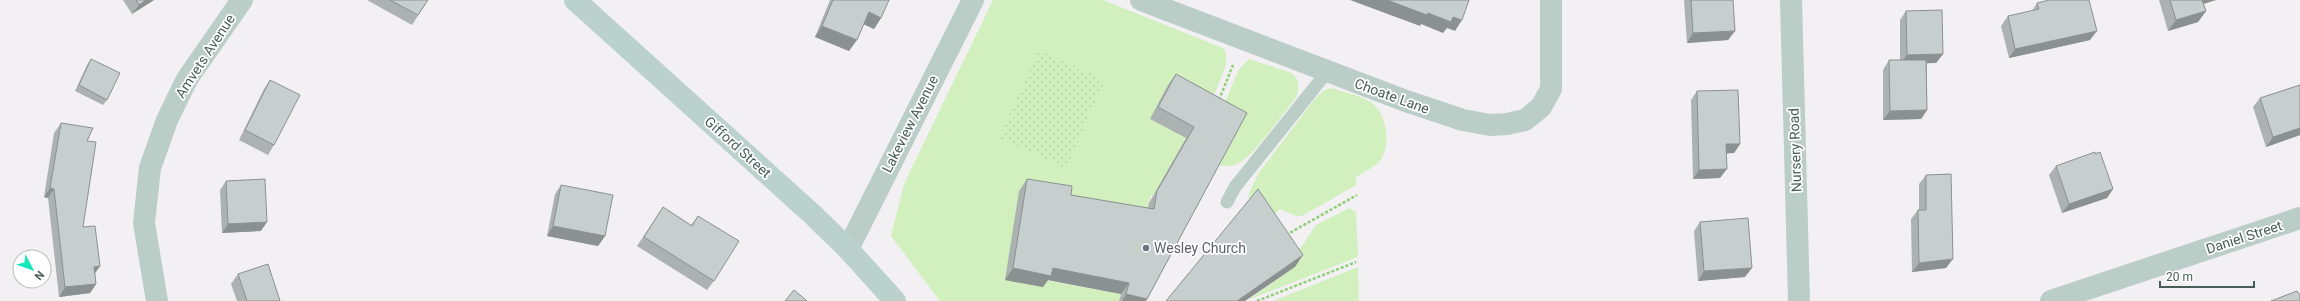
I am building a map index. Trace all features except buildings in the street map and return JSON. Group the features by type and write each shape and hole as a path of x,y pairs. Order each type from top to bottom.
{"main road":[{"name":"Gifford Street","path":"575,0 812,214 848,249 896,301"}],"street":[{"name":"Lakeview Avenue","path":"848,249 973,0"},
{"name":"Choate Lane","path":"1141,0 1326,72 1463,120 1490,125 1507,124 1525,120 1541,107 1551,89 1551,0"},
{"name":"Nursery Road","path":"1791,0 1799,301"},
{"name":"Amvets Avenue","path":"157,301 144,223 150,168 167,120 187,79 239,1"},
{"name":"Daniel Street","path":"2051,301 2300,218"}],"lane":[{"path":"1228,202 1235,187 1326,72"}],"path":[{"path":"1218,104 1242,40"},
{"path":"1281,239 1356,196"},
{"path":"1256,301 1356,262"}],"green space":[{"path":"993,0 1103,0 1223,48 1226,52 1226,65 1209,108 1150,118 1186,138 1208,185 1197,208 1194,208 1194,203 1151,195 1146,221 1045,280 1121,294 1119,301 940,301 891,236 904,184"},
{"path":"1039,50 1105,80 1066,168 999,138"},
{"path":"1249,59 1292,73 1298,85 1296,98 1267,135 1242,161 1230,166 1216,165 1220,114 1239,69"},
{"path":"1331,88 1362,98 1372,103 1377,108 1382,115 1386,133 1385,151 1382,158 1375,166 1356,177 1356,185 1302,216 1296,216 1280,209 1265,224 1248,196 1258,174 1314,100 1323,91"},
{"path":"1349,208 1356,212 1358,257 1248,300 1295,267 1288,257 1302,246 1316,225"},
{"path":"1358,267 1359,301 1273,301"}],"place":[{"name":"Wesley Church","path":"1146,248"}]}
